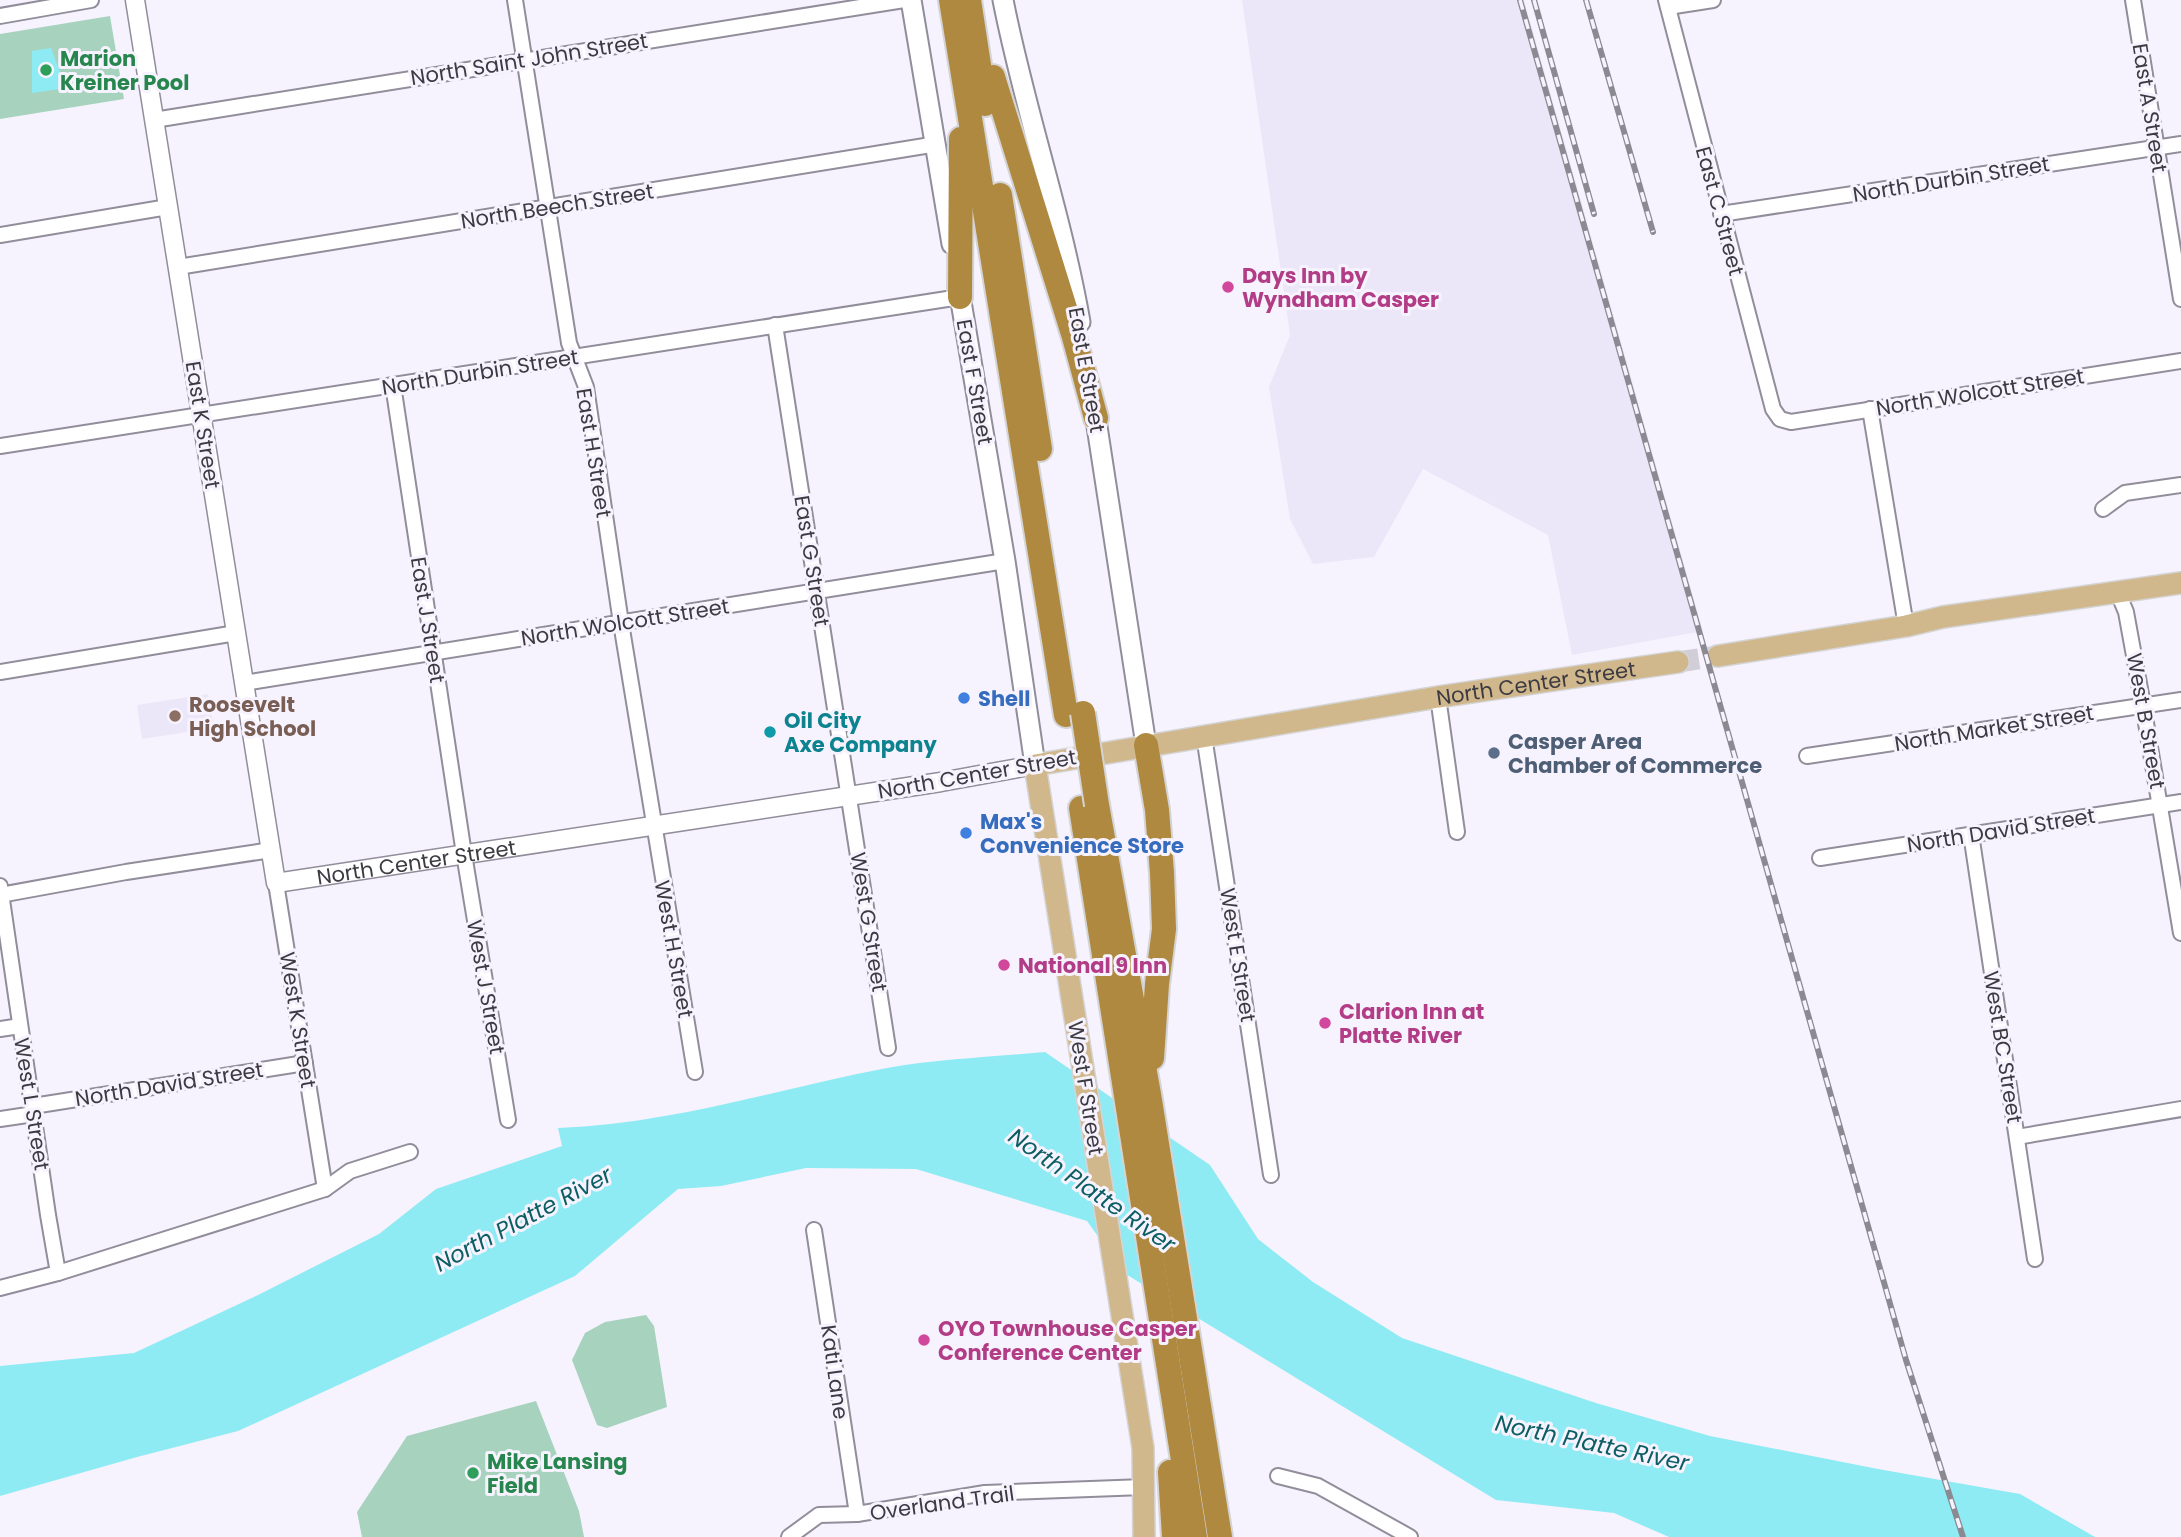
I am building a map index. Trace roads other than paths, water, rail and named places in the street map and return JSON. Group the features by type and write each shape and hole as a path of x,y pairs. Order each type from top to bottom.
{"highway":[{"path":"960,1 1074,337 1096,418"},
{"path":"960,1 960,296"},
{"path":"960,1 1089,806 1123,1075 1195,1537"},
{"path":"1146,745 1157,810 1164,929 1149,1094"},
{"path":"1089,806 1149,1094 1217,1529"},
{"path":"1164,1349 1174,1537"}],"main road":[{"name":"East F Street","path":"911,0 1005,561 1035,765"},
{"name":"East E Street","path":"1003,0 1013,54 1061,235 1079,316 1146,745"},
{"path":"1718,656 1906,626 1943,617 2181,583"},
{"name":"North Center Street","path":"1035,765 1438,697 1678,662"},
{"name":"West F Street","path":"1035,765 1143,1448 1143,1537"}],"street":[{"path":"0,16 91,0"},
{"name":"East K Street","path":"135,0 271,850"},
{"name":"East H Street","path":"515,0 569,344 586,387 653,825"},
{"name":"North Saint John Street","path":"154,120 904,0"},
{"path":"1667,4 1713,0"},
{"name":"East A Street","path":"2133,0 2181,299"},
{"name":"East C Street","path":"1667,4 1773,410 1780,419"},
{"name":"North Durbin Street","path":"1721,214 2181,144"},
{"name":"North Beech Street","path":"178,267 937,145"},
{"path":"0,235 168,207"},
{"name":"North Durbin Street","path":"0,446 960,296"},
{"name":"East G Street","path":"775,326 850,796"},
{"name":"North Wolcott Street","path":"1780,419 1791,422 2181,361"},
{"name":"East J Street","path":"393,385 464,854"},
{"path":"1870,409 1906,626"},
{"path":"2103,509 2125,493 2181,485"},
{"name":"North Wolcott Street","path":"244,683 1005,561"},
{"name":"West B Street","path":"2118,593 2126,612 2181,933"},
{"path":"0,672 236,634"},
{"path":"1438,697 1457,832"},
{"name":"North Market Street","path":"1807,756 2181,699"},
{"name":"West E Street","path":"1204,736 1271,1175"},
{"name":"North Center Street","path":"276,883 850,796 1035,765"},
{"name":"West G Street","path":"850,796 888,1048"},
{"name":"North David Street","path":"1820,858 2181,802"},
{"name":"West H Street","path":"653,825 695,1072"},
{"name":"West BC Street","path":"1971,834 2035,1259"},
{"path":"0,892 271,850"},
{"name":"West K Street","path":"271,850 325,1189"},
{"name":"West J Street","path":"464,854 508,1120"},
{"name":"West L Street","path":"0,892 5,953 34,1110 58,1273"},
{"path":"0,1029 20,1026"},
{"name":"North David Street","path":"0,1119 34,1110 305,1063"},
{"path":"2017,1137 2181,1109"},
{"path":"0,1288 58,1273 325,1189 350,1171 410,1152"},
{"name":"Kati Lane","path":"814,1230 857,1514"},
{"path":"1278,1476 1318,1486 1410,1537"},
{"name":"Overland Trail","path":"789,1537 820,1515 857,1514 985,1493 1144,1487"}],"water":[{"name":"Marion Kreiner Pool","path":"51,48 66,88 32,93 32,51"},
{"name":"North Platte River","path":"1045,1052 1210,1165 1258,1239 1313,1282 1402,1338 1596,1403 1710,1436 2020,1494 2095,1537 1669,1537 1614,1513 1496,1500 1124,1273 1087,1221 916,1169 806,1168 721,1186 678,1189 575,1276 238,1431 0,1496 0,1366 134,1353 379,1234 436,1189 562,1146 558,1128 682,1113 887,1068"}],"tunnel":[{"path":"1678,662 1718,656"}],"railway":[{"path":"1520,0 1906,1360 1963,1537"},
{"path":"1534,0 1594,214"},
{"path":"1586,0 1653,232"}],"place":[{"name":"Marion Kreiner Pool","path":"46,70"},
{"name":"Days Inn by Wyndham Casper","path":"1228,287"},
{"name":"Shell","path":"964,698"},
{"name":"Roosevelt High School","path":"175,716"},
{"name":"Oil City Axe Company","path":"770,732"},
{"name":"Casper Area Chamber of Commerce","path":"1494,753"},
{"name":"Max's Convenience Store","path":"966,833"},
{"name":"National 9 Inn","path":"1004,965"},
{"name":"Clarion Inn at Platte River","path":"1325,1023"},
{"name":"OYO Townhouse Casper Conference Center","path":"924,1340"},
{"name":"Mike Lansing Field","path":"473,1473"}]}
